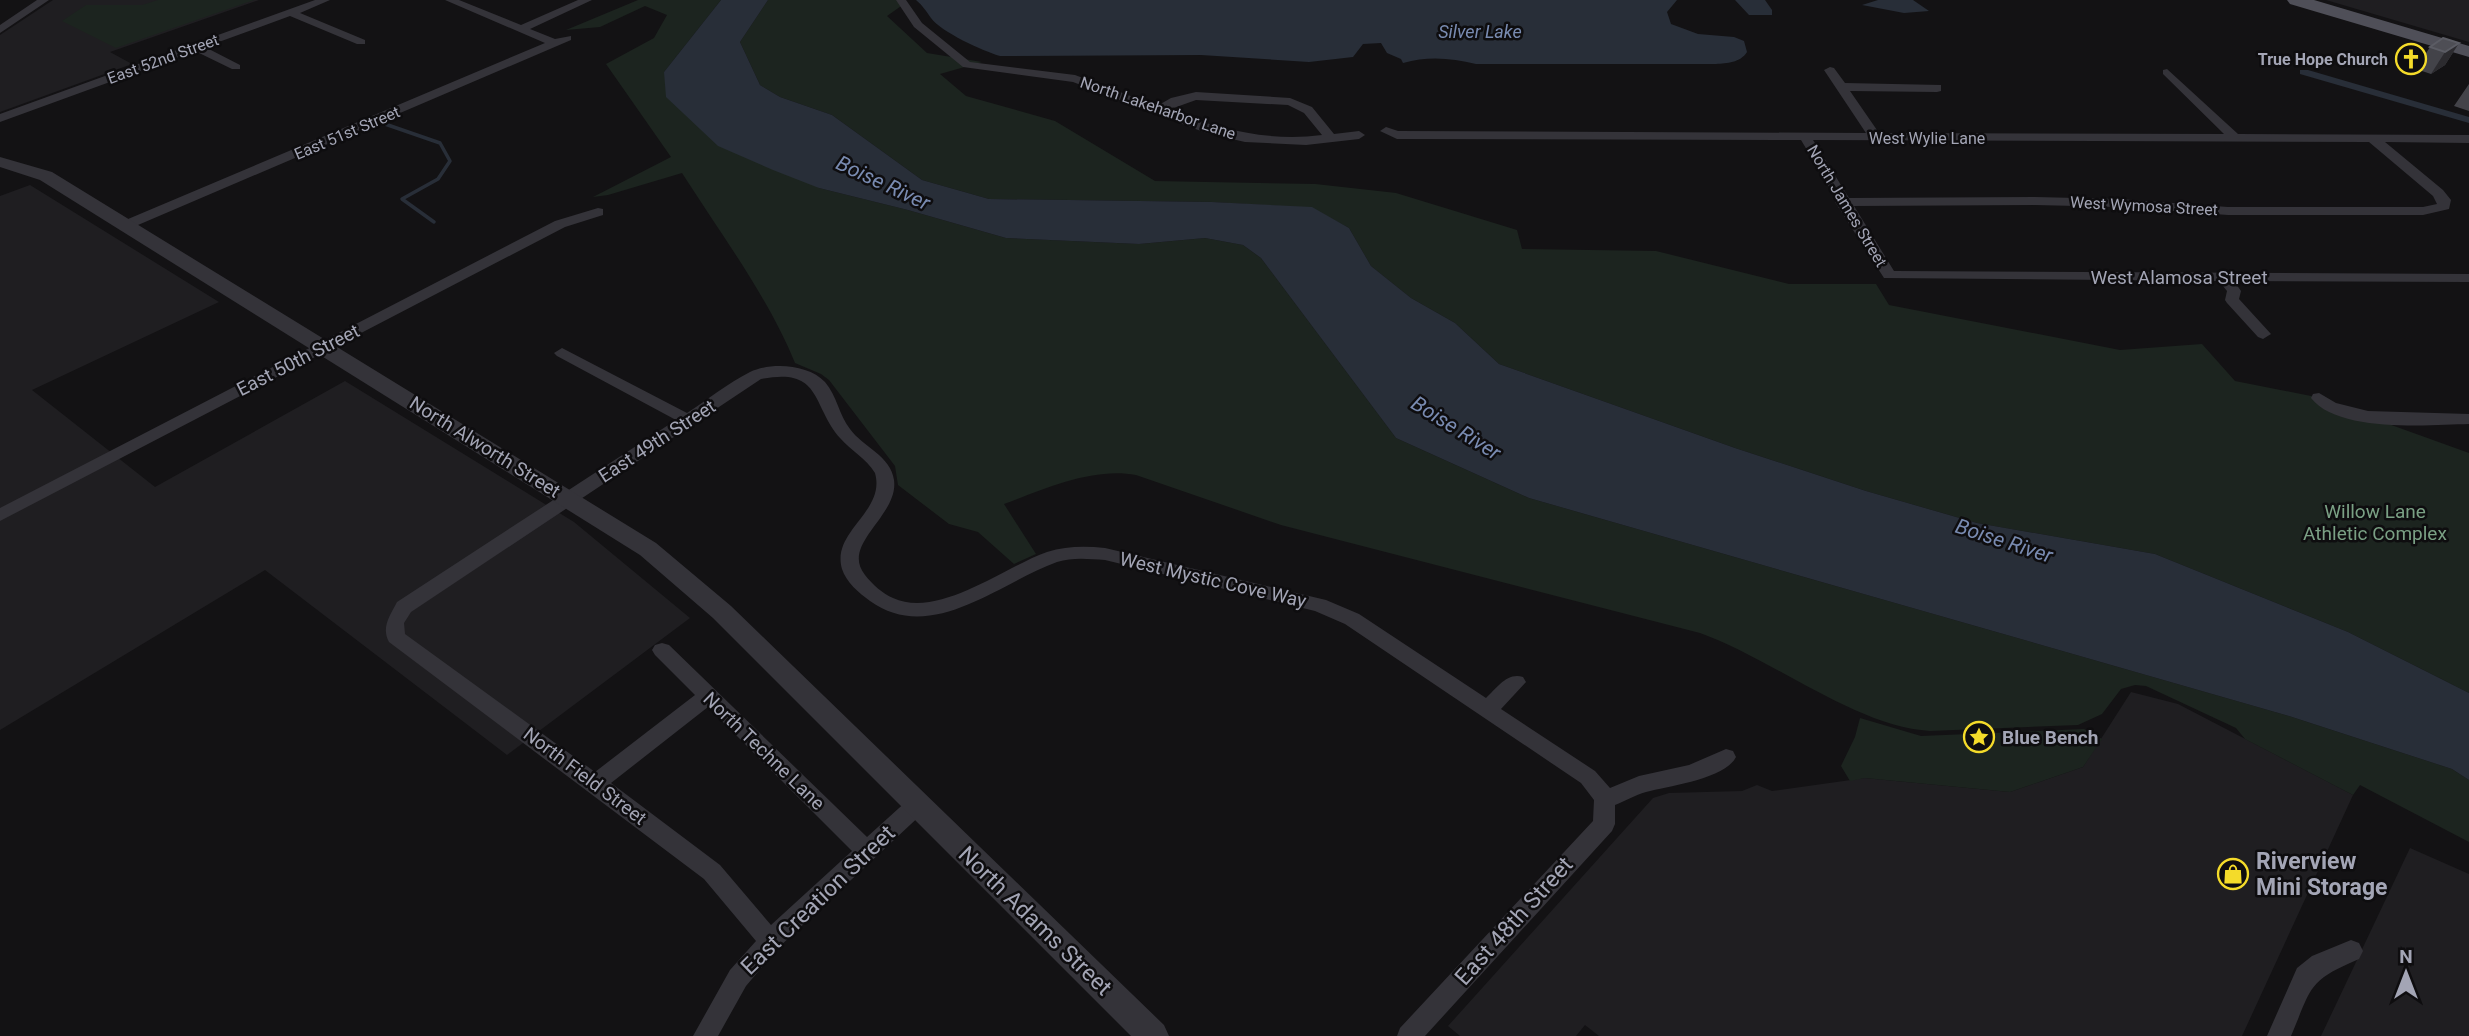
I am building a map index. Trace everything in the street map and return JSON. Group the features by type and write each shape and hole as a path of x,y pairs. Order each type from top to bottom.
{"main road":[{"path":"2297,0 2469,52"}],"street":[{"path":"0,30 44,0"},
{"name":"East 52nd Street","path":"0,118 325,0"},
{"path":"450,0 521,29 587,0"},
{"name":"North Lakeharbor Lane","path":"901,0 918,25 967,65 1075,79 1210,130 1245,138 1283,142 1359,135"},
{"path":"291,13 360,42"},
{"name":"East 51st Street","path":"126,225 561,41 521,29"},
{"path":"196,47 236,67"},
{"path":"1830,70 1875,138"},
{"path":"2167,72 2236,139"},
{"path":"1841,87 1937,88"},
{"path":"1159,110 1175,101 1196,96 1290,102 1308,110 1332,139"},
{"name":"West Wylie Lane","path":"1386,131 1397,135 2469,139"},
{"name":"North James Street","path":"1805,137 1842,202 1889,275"},
{"name":"West Wymosa Street","path":"1842,202 2107,203 2252,212 2423,211 2444,206 2444,200 2438,193 2373,139"},
{"name":"North Alworth Street","path":"0,162 46,176 648,549 686,580 917,806"},
{"name":"East 50th Street","path":"0,515 560,224 598,212"},
{"name":"West Alamosa Street","path":"1889,275 2469,278"},
{"path":"2224,278 2234,291 2232,300 2263,334"},
{"path":"562,353 688,421"},
{"name":"East 49th Street","path":"395,623 404,607 756,376 789,370"},
{"name":"West Mystic Cove Way","path":"789,370 819,385 847,436 873,459 886,481 880,508 852,544 849,559 852,573 877,598 894,608 918,620 1053,556 1079,552 1105,554 1336,611 1489,708 1588,777 1605,800"},
{"path":"2319,398 2330,407 2383,418 2469,419"},
{"name":"North Field Street","path":"395,623 396,637 596,783 712,872 770,941"},
{"name":"North Techne Lane","path":"662,650 763,752 786,770 867,851"},
{"path":"1489,708 1516,682"},
{"path":"596,783 708,696"},
{"path":"1605,800 1639,785 1693,773 1726,757"},
{"name":"East 48th Street","path":"1409,1036 1604,824 1605,800"},
{"name":"East Creation Street","path":"705,1036 738,978 770,941 917,806"},
{"name":"North Adams Street","path":"917,806 1153,1036"},
{"path":"2279,1036 2305,976 2320,964 2350,951"}],"shaded area":[{"path":"53,0 259,0 110,52 132,64 0,112 0,35"},
{"path":"2326,0 2469,0 2469,42"},
{"path":"30,185 219,302 32,390 155,487 345,381 574,522 690,618 507,755 265,570 0,730 0,196"},
{"path":"2131,692 2178,704 2353,795 2242,1036 1599,1036 1585,1025 1576,1036 1460,1036 1448,1026 1653,798 1669,793 1742,791 1757,785 1772,791 1865,778 2010,792 2083,767"},
{"path":"2410,848 2469,874 2469,1036 2321,1036"}],"green space":[{"path":"158,0 254,0 116,48 62,21 86,5 142,5"},
{"path":"638,0 721,0 664,72 819,188 1006,238 1139,244 1205,238 1243,245 1261,258 1396,438 1529,498 2289,716 2452,769 2469,780 2469,842 2360,785 2353,795 2245,739 2236,728 2146,686 2135,685 2121,689 2102,714 2078,725 1930,731 1902,727 1844,705 1700,633 1281,525 1136,475 1119,473 1086,477 1004,504 1036,554 1014,564 978,532 949,524 898,485 895,466 829,380 795,363 758,290 682,173 593,197 671,157 606,64 654,38 667,15 645,6 600,27 566,30"},
{"name":"Willow Lane Athletic Complex","path":"768,0 901,0 904,4 887,16 927,53 982,62 940,74 966,96 1055,121 1155,181 1315,184 1396,193 1517,230 1522,249 1656,251 1789,284 1876,284 1889,305 2120,350 2202,344 2235,381 2311,396 2469,453 2469,693 2348,632 2155,554 1977,523 1866,491 1735,448 1499,364 1455,323 1411,298 1371,266 1349,228 1312,208 1212,202 989,199 922,180 832,115 780,97 760,85 740,42"},
{"path":"1860,718 1921,736 2084,729 2102,739 2083,767 2010,792 1865,778 1850,781 1841,766 1855,737"}],"water":[{"name":"Boise River","path":"721,0 768,0 740,42 760,85 780,97 832,115 922,180 989,199 1212,202 1312,207 1349,228 1371,266 1411,298 1455,323 1499,364 1735,448 1866,491 1977,523 2155,554 2348,632 2469,693 2469,780 2452,769 2289,716 1529,498 1396,438 1261,258 1243,245 1205,238 1139,244 1006,238 819,188 718,146 666,97 664,72"},
{"name":"Silver Lake","path":"916,0 1677,0 1667,12 1671,24 1698,34 1734,37 1744,41 1747,52 1737,60 1716,64 1476,64 1440,59 1403,63 1401,59 1387,53 1381,43 1363,44 1353,57 1309,62 1201,55 1000,56 944,29"},
{"path":"1735,0 1765,0 1772,10 1772,15 1749,15"},
{"path":"1878,0 1913,0 1929,11 1904,13 1862,5"}],"building":[{"path":"2443,38 2459,43 2445,52 2430,47"}],"waterway":[{"path":"2304,72 2469,120"},
{"path":"385,124 440,143 450,161 438,179 402,199 434,222"}],"place":[{"name":"True Hope Church","path":"2411,59"},
{"name":"Blue Bench","path":"1979,737"},
{"name":"Riverview Mini Storage","path":"2233,874"}]}
